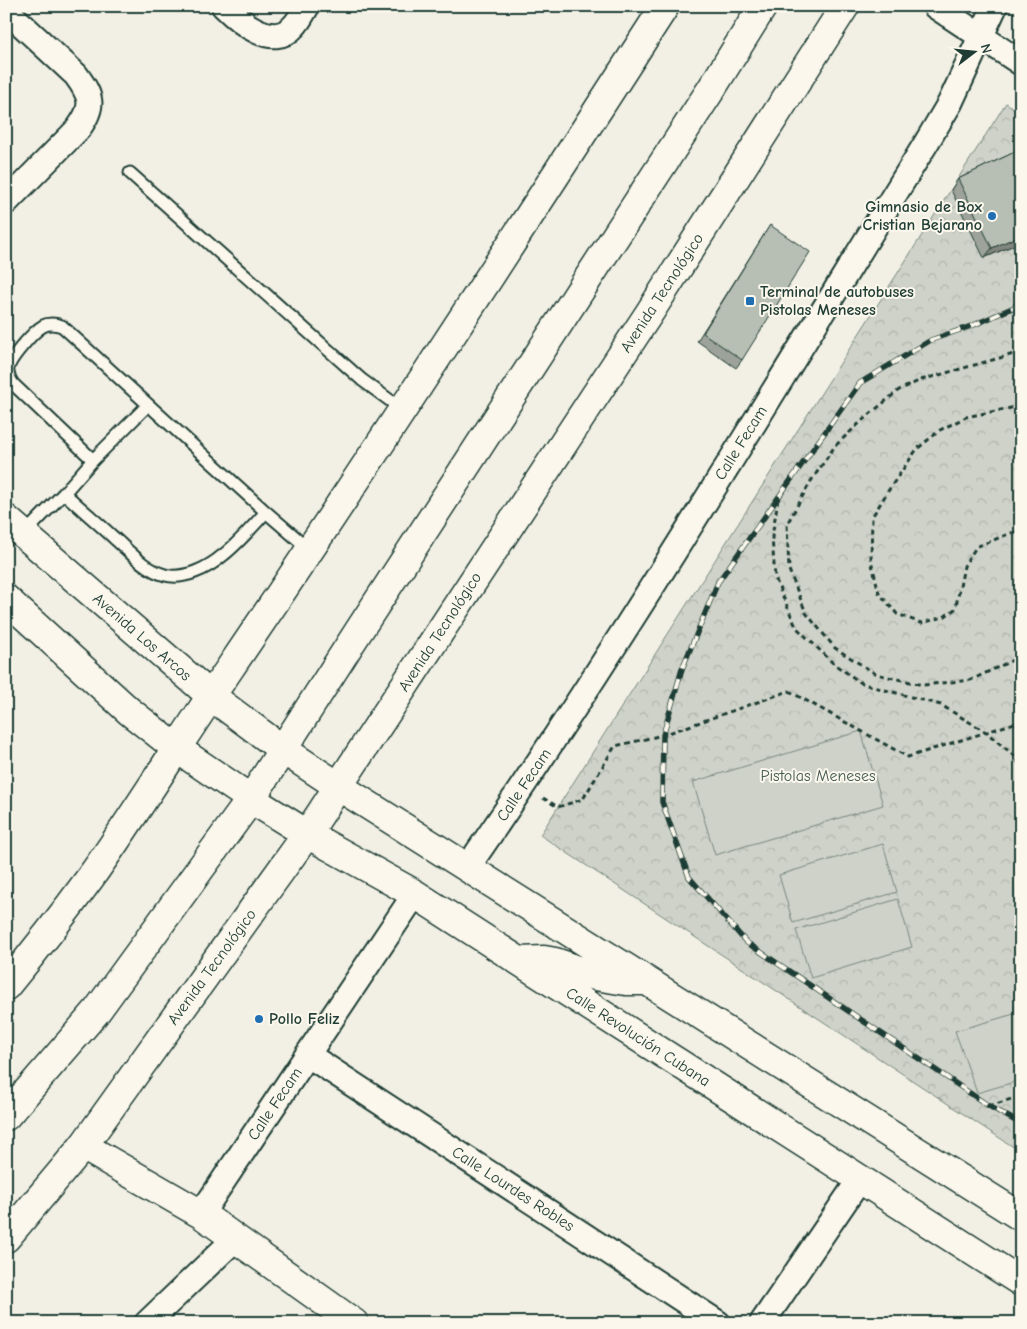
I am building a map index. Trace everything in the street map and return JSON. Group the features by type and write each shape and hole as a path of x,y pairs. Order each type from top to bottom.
{"main road":[{"path":"6,986 34,953 91,877 403,410 666,6"},
{"path":"6,1116 96,1012 251,798 707,96 763,6"},
{"name":"Avenida Tecnológico","path":"6,1238 84,1146 307,834 650,312 845,6"},
{"name":"Avenida Los Arcos","path":"15,527 211,696 282,749"},
{"path":"6,599 129,711 176,748 251,798"},
{"path":"282,749 1021,1217"},
{"name":"Calle Revolución Cubana","path":"251,798 307,834 415,894 1021,1282"},
{"path":"519,962 549,961 595,976 626,981 649,981"},
{"path":"84,1146 202,1214 354,1323"}],"street":[{"path":"224,6 254,30 267,35 279,35 288,32 307,6"},
{"path":"936,6 1021,63"},
{"name":"Calle Fecam","path":"468,868 594,678 920,154 950,103 995,6"},
{"path":"6,10 76,75 83,84 90,107 86,118 78,129 7,199"},
{"name":"Calle Fecam","path":"202,1214 415,894"},
{"name":"Calle Lourdes Robles","path":"308,1056 718,1323"},
{"path":"762,1323 860,1178"},
{"path":"146,1323 236,1238"}],"lane":[{"path":"130,173 362,380 403,410"},
{"path":"93,460 10,379 8,373 10,361 36,332 48,324 62,326 310,550"},
{"path":"15,527 64,493 93,460 148,405"},
{"path":"64,493 137,558 151,569 166,575 178,576 214,563 224,556 266,512"}],"path":[{"path":"1021,352 921,380 899,390 864,419 836,446 811,481 787,524 790,570 806,613 835,648 876,674 923,686 971,680 1015,659 1021,653"},
{"path":"1021,406 966,417 940,430 917,449 872,517 871,560 879,593 897,614 921,623 944,617 955,609 964,566 976,547 1010,533 1021,532"},
{"path":"778,499 772,537 775,578 796,627 834,664 864,684 941,705 986,732 1016,757 1021,771"},
{"path":"523,785 558,807 583,799 615,746 663,735 789,691 908,757 1021,721"},
{"path":"989,1106 1021,1096"}],"green space":[{"name":"Pistolas Meneses","path":"1006,103 1021,113 1021,1152 540,835"},
{"path":"861,731 883,805 715,855 693,782"},
{"path":"883,844 897,892 793,923 779,875"},
{"path":"898,899 912,947 811,978 796,930"},
{"path":"1021,1012 1021,1080 977,1093 955,1031"}],"building":[{"name":"Gimnasio de Box Cristian Bejarano","path":"1021,149 1021,235 992,248 958,179"},
{"name":"Terminal de autobuses Pistolas Meneses","path":"770,225 810,252 742,360 703,333"}],"railway":[{"path":"1021,304 974,325 931,340 860,383 718,582 682,669 663,735 662,802 689,877 746,942 989,1106 1021,1124"}],"place":[{"name":"Gimnasio de Box Cristian Bejarano","path":"992,216"},
{"name":"Terminal de autobuses Pistolas Meneses","path":"750,301"},
{"name":"Pollo Feliz","path":"259,1019"}]}
